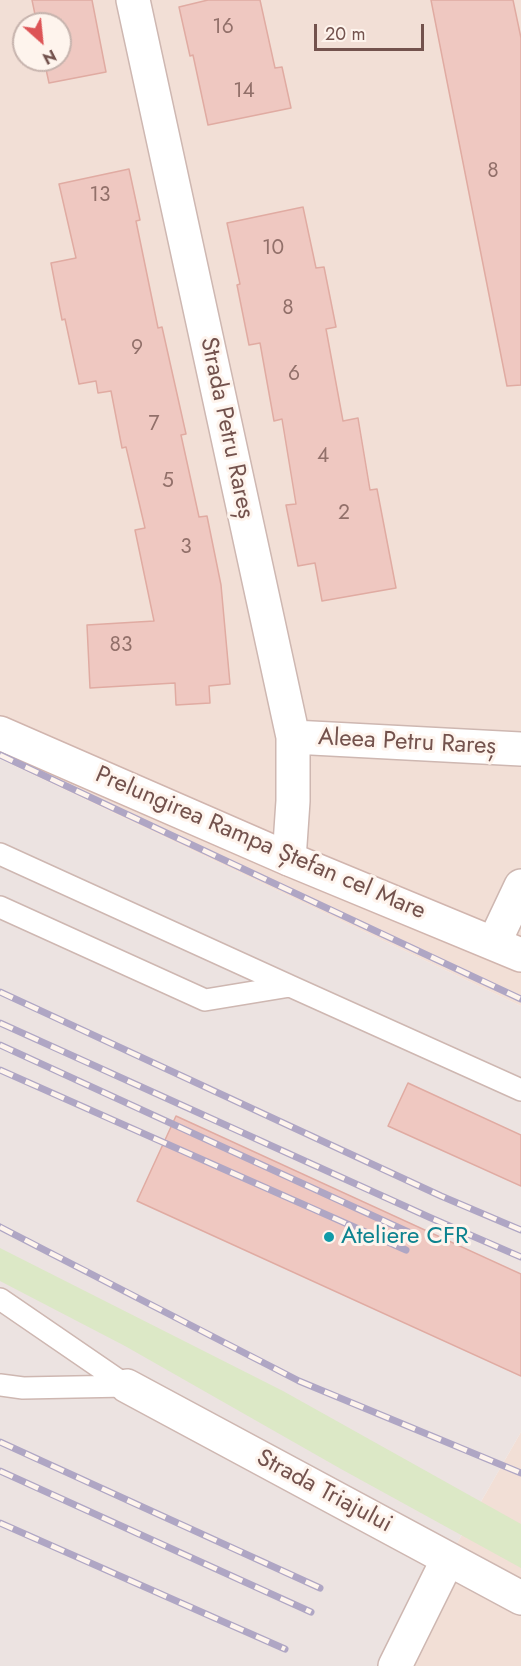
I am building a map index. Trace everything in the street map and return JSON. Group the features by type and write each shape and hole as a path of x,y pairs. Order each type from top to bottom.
{"street":[{"name":"Strada Petru Rareș","path":"133,0 292,737 293,801 289,859"},
{"name":"Prelungirea Rampa Ștefan cel Mare","path":"0,733 289,859 507,949"},
{"name":"Aleea Petru Rareș","path":"292,737 521,748"},
{"path":"507,949 521,886"},
{"name":"Strada Triajului","path":"127,1386 521,1598"},
{"path":"395,1666 448,1559"}],"lane":[{"path":"0,854 521,1090"},
{"path":"0,907 205,1000 290,986"},
{"path":"0,1299 127,1386"},
{"path":"0,1385 23,1388 127,1386"}],"shaded area":[{"path":"0,0 521,0 521,1006 0,759"},
{"path":"0,759 521,1006 521,1432 448,1559 395,1666 0,1666"},
{"path":"521,1432 521,1666 395,1666 448,1559"}],"green space":[{"path":"0,1248 283,1391 521,1524 521,1568 125,1346 0,1281"}],"building":[{"path":"32,0 92,0 106,72 49,83 47,72 72,72 72,12 34,12"},
{"path":"208,0 260,0 275,68 282,67 291,108 208,125 193,55 190,56 179,7"},
{"path":"431,0 513,0 521,38 521,385 507,386"},
{"path":"129,169 140,220 136,221 158,328 162,327 186,434 181,435 199,517 207,516 221,585 230,684 209,686 210,703 176,705 175,683 90,688 87,625 154,621 135,530 145,528 126,447 122,448 111,391 98,393 96,381 79,384 65,319 62,320 51,263 76,258 59,184"},
{"path":"303,207 316,268 324,267 336,327 326,329 343,421 358,418 370,490 377,489 396,588 322,601 315,563 298,566 286,505 296,504 282,419 274,421 260,343 249,345 237,285 240,284 227,223"},
{"path":"408,1083 521,1135 521,1186 388,1126"},
{"name":"Ateliere CFR","path":"176,1116 521,1274 521,1376 137,1201"}],"railway":[{"path":"0,755 521,999"},
{"path":"0,992 441,1196 521,1230"},
{"path":"0,1023 521,1257"},
{"path":"0,1045 417,1236"},
{"path":"0,1070 406,1250"},
{"path":"0,1227 299,1381 521,1473"},
{"path":"0,1442 320,1588"},
{"path":"0,1471 311,1612"},
{"path":"0,1523 285,1649"}],"place":[{"name":"Ateliere CFR","path":"329,1237"}]}
